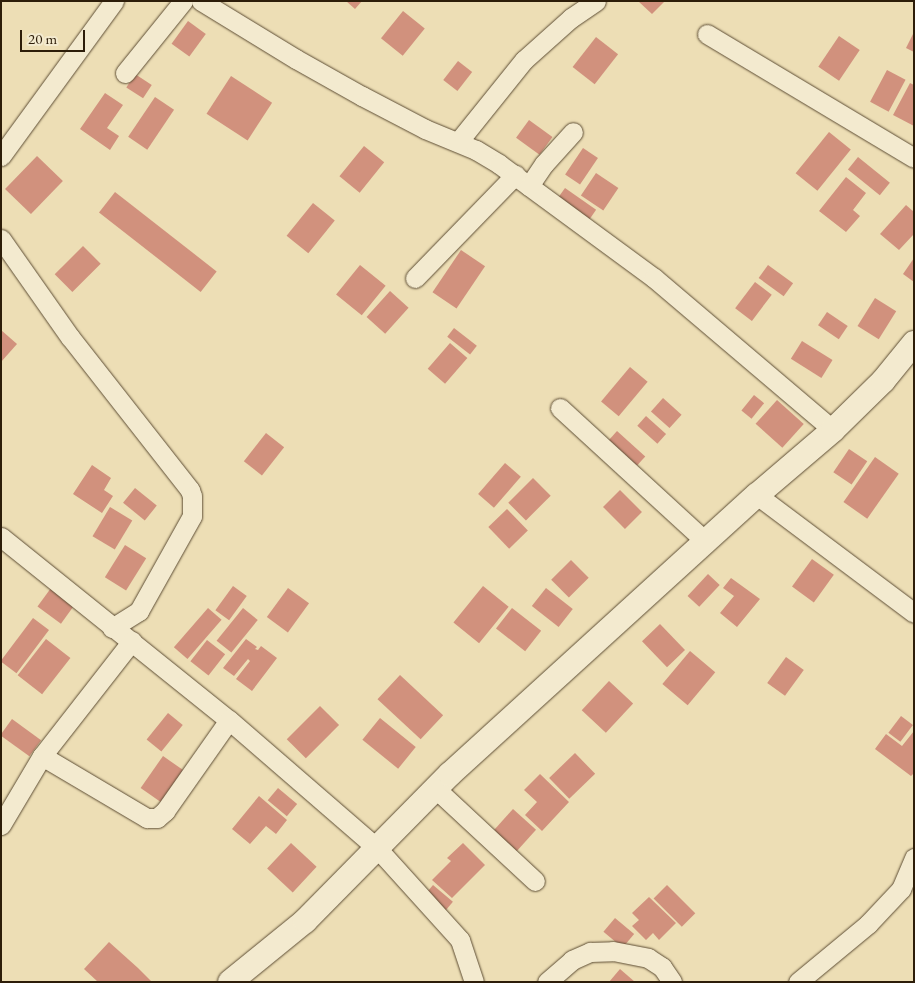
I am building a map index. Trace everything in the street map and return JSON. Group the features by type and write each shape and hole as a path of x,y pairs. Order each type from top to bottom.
{"street":[{"path":"1,156 114,1"},
{"path":"125,73 183,1"},
{"path":"201,1 354,91 425,129 476,150 522,180 654,278 833,430"},
{"path":"458,142 524,60 571,18 596,1"},
{"path":"707,34 914,158"},
{"path":"415,278 522,180 544,164 573,132"},
{"path":"1,239 70,337 190,490 192,496 192,516 139,611 112,628"},
{"path":"230,982 305,921 436,789 757,495 833,430 883,380 914,343"},
{"path":"560,408 706,542"},
{"path":"757,495 914,614"},
{"path":"1,537 229,720 377,848 460,940 474,982"},
{"path":"1,825 42,756 132,641"},
{"path":"42,756 147,818 157,818 165,811 229,720"},
{"path":"436,789 535,882"},
{"path":"798,982 868,924 901,889 914,858"},
{"path":"547,982 572,960 590,952 613,951 648,958 662,967 672,982"}],"building":[{"path":"346,1 362,1 355,9"},
{"path":"638,1 665,1 652,14"},
{"path":"403,11 425,29 403,56 381,38"},
{"path":"188,21 206,34 189,57 172,44"},
{"path":"914,32 914,52 906,48"},
{"path":"839,36 860,50 839,81 818,67"},
{"path":"596,37 618,54 595,84 573,67"},
{"path":"458,61 472,72 457,91 443,80"},
{"path":"887,70 906,80 889,112 870,102"},
{"path":"135,74 152,85 143,98 126,87"},
{"path":"231,76 272,103 248,140 206,114"},
{"path":"910,83 914,85 914,126 893,115"},
{"path":"105,93 123,105 107,128 119,136 110,150 80,129"},
{"path":"155,97 174,110 147,150 128,137"},
{"path":"529,120 552,137 540,155 516,138"},
{"path":"829,132 851,150 817,191 796,173"},
{"path":"364,146 384,162 360,193 339,176"},
{"path":"583,148 598,158 580,185 565,175"},
{"path":"37,156 63,181 31,214 5,189"},
{"path":"858,157 890,183 880,195 848,169"},
{"path":"596,173 618,188 603,210 581,195"},
{"path":"846,177 866,193 853,210 860,216 846,232 819,211"},
{"path":"565,188 596,210 587,223 556,201"},
{"path":"115,192 217,271 201,292 99,212"},
{"path":"313,203 335,221 308,253 287,236"},
{"path":"906,205 914,212 914,234 899,250 880,234"},
{"path":"83,246 101,264 72,292 55,274"},
{"path":"461,250 485,266 457,308 432,292"},
{"path":"914,258 914,282 903,274"},
{"path":"360,265 386,286 362,315 336,295"},
{"path":"768,265 793,283 784,296 759,278"},
{"path":"755,282 772,295 752,321 735,308"},
{"path":"390,291 409,308 385,334 367,317"},
{"path":"875,298 896,311 879,339 858,326"},
{"path":"827,312 848,326 839,339 818,325"},
{"path":"454,328 477,346 470,355 447,337"},
{"path":"1,330 17,344 1,362"},
{"path":"802,341 833,360 821,378 791,359"},
{"path":"450,343 467,358 445,384 428,369"},
{"path":"630,367 648,382 619,416 601,401"},
{"path":"754,395 764,403 752,419 741,411"},
{"path":"663,398 682,415 670,428 651,411"},
{"path":"777,400 804,424 782,448 756,424"},
{"path":"646,416 666,434 657,444 637,426"},
{"path":"617,431 645,456 633,470 605,444"},
{"path":"266,433 284,447 262,476 244,461"},
{"path":"849,449 867,461 852,485 833,472"},
{"path":"875,457 899,474 867,519 843,502"},
{"path":"505,463 521,477 494,508 478,494"},
{"path":"92,465 111,478 104,490 113,496 102,513 73,494"},
{"path":"533,478 551,496 526,520 508,503"},
{"path":"135,488 157,506 145,520 123,503"},
{"path":"620,490 642,512 625,529 603,507"},
{"path":"110,507 132,520 115,550 92,536"},
{"path":"507,509 528,531 509,549 488,527"},
{"path":"125,545 146,558 126,590 105,577"},
{"path":"812,559 834,575 814,602 792,587"},
{"path":"571,560 589,578 569,597 551,580"},
{"path":"708,574 720,585 699,607 688,596"},
{"path":"731,578 760,599 737,627 720,613 734,596 723,588"},
{"path":"233,586 247,596 229,620 215,610"},
{"path":"483,586 509,607 479,643 453,623"},
{"path":"51,588 74,605 61,624 37,607"},
{"path":"288,588 309,603 288,632 267,617"},
{"path":"546,588 573,609 559,627 532,606"},
{"path":"208,608 222,620 187,659 174,647"},
{"path":"243,608 258,620 231,653 217,641"},
{"path":"512,608 541,631 525,651 496,628"},
{"path":"33,618 49,630 16,673 1,660"},
{"path":"660,624 685,650 667,667 642,641"},
{"path":"46,639 70,658 42,694 18,675"},
{"path":"246,639 257,647 255,649 258,650 261,646 277,658 252,691 236,679 250,661 248,659 234,676 223,668"},
{"path":"207,640 225,654 209,675 190,661"},
{"path":"690,651 715,672 688,705 662,684"},
{"path":"786,657 804,670 785,696 767,683"},
{"path":"400,675 443,715 421,739 377,699"},
{"path":"609,681 633,704 606,733 582,710"},
{"path":"320,706 339,725 306,758 287,739"},
{"path":"168,713 183,725 161,751 147,739"},
{"path":"901,716 913,725 900,742 888,733"},
{"path":"380,718 416,747 398,769 362,740"},
{"path":"12,719 41,740 29,756 1,736"},
{"path":"914,731 914,773 911,776 875,749 886,734 902,746"},
{"path":"575,753 595,774 569,799 549,778"},
{"path":"163,756 186,772 164,804 141,788"},
{"path":"540,774 569,802 542,831 525,815 537,802 524,790"},
{"path":"278,788 297,804 287,816 268,800"},
{"path":"259,796 287,820 276,834 266,826 250,844 232,829"},
{"path":"513,809 536,830 513,856 490,835"},
{"path":"291,843 317,867 293,892 267,869"},
{"path":"463,843 485,865 452,898 432,880 451,861 447,858"},
{"path":"433,885 453,902 445,912 425,895"},
{"path":"667,885 695,913 682,927 654,898"},
{"path":"649,897 676,923 659,940 653,933 646,940 632,926 639,920 632,913"},
{"path":"615,918 634,934 623,948 603,932"},
{"path":"109,942 152,982 98,982 84,969"},
{"path":"620,969 635,982 609,982"}]}
